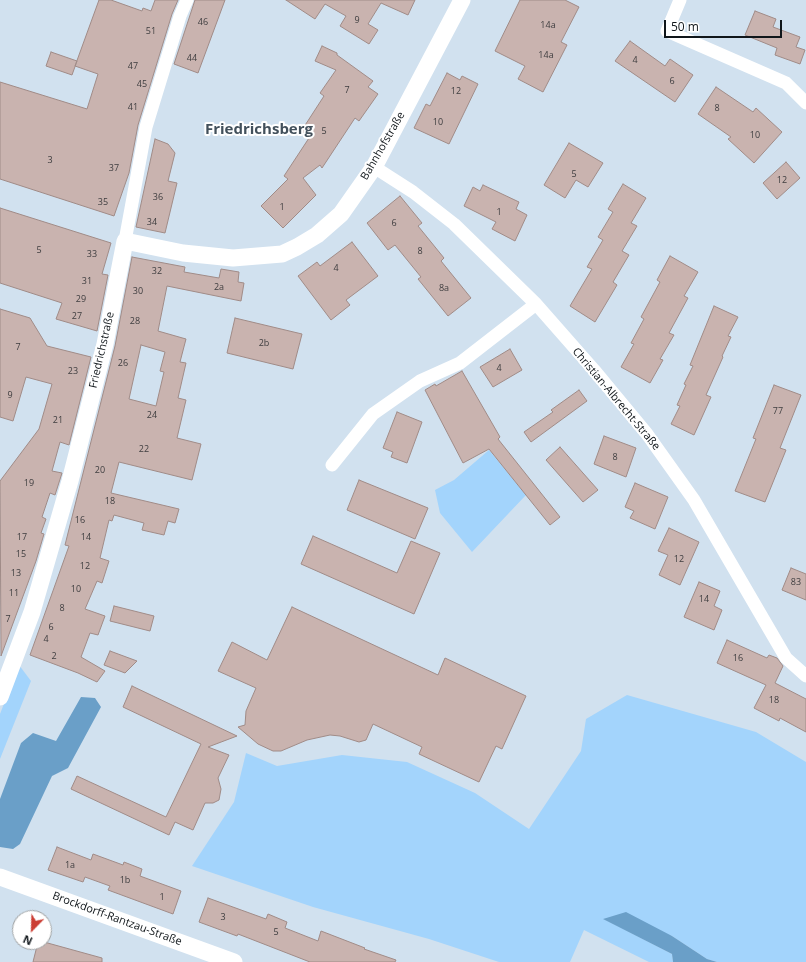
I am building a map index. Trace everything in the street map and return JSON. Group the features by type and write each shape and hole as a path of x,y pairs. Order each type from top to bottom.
{"street":[{"name":"Friedrichstraße","path":"2,686 32,612 70,481 104,344 146,128 180,16 187,0"},
{"name":"Bahnhofstraße","path":"125,241 183,253 233,258 282,254 317,235 341,214 374,167 462,0"},
{"path":"680,0 667,31 786,83 806,103"},
{"name":"Christian-Albrecht-Straße","path":"374,167 413,192 454,224 536,304 594,370 647,434 694,500 786,658 806,676"},
{"path":"332,465 373,414 420,381 460,363 536,304"},
{"name":"Brockdorff-Rantzau-Straße","path":"0,877 234,962"}],"shaded area":[{"path":"489,450 526,495 472,552 440,513 435,490 454,480"},
{"path":"19,665 31,681 0,759 0,714"},
{"path":"627,695 756,732 806,762 806,962 717,962 707,959 672,936 604,919 672,954 673,962 649,962 584,930 570,962 499,962 429,939 313,907 192,866 234,802 246,753 277,766 342,755 407,762 475,793 529,829 581,751 586,719"},
{"path":"81,697 95,698 101,707 68,768 52,776 20,844 13,849 0,847 0,799 21,743 33,733 56,741"},
{"path":"626,912 672,936 707,959 717,962 673,962 672,954 603,919"}],"building":[{"path":"99,0 111,0 142,11 143,8 151,11 155,0 178,0 172,14 138,125 129,173 114,216 0,179 0,82 87,109 98,74 75,66"},
{"path":"195,0 225,0 198,73 174,64"},
{"path":"286,0 415,0 408,15 381,3 368,24 378,30 369,44 340,26 346,16 325,4 315,19"},
{"path":"520,0 565,0 579,7 561,42 567,45 543,92 518,79 525,66 495,51"},
{"path":"755,11 776,19 773,27 800,37 796,47 805,50 800,64 775,55 777,48 745,35"},
{"path":"630,41 665,66 670,59 693,75 675,102 615,61"},
{"path":"322,46 337,53 337,55 373,81 368,87 378,94 359,121 355,118 322,168 320,165 303,178 316,195 283,228 261,206 288,179 284,176 309,138 300,133 324,96 320,93 336,70 315,61"},
{"path":"51,52 77,61 72,75 46,66"},
{"path":"447,73 460,80 462,76 478,84 449,144 414,128 426,104 430,106"},
{"path":"716,87 753,112 756,108 782,132 754,163 728,139 731,137 698,114"},
{"path":"155,139 168,144 175,153 168,181 177,183 165,233 136,227"},
{"path":"569,143 603,163 588,187 576,180 565,198 544,185"},
{"path":"786,162 800,178 777,199 763,183"},
{"path":"623,184 646,198 631,223 637,226 622,251 629,255 613,282 617,285 595,322 570,306 592,269 587,267 603,240 598,237 613,212 608,209"},
{"path":"483,185 519,202 516,209 527,215 515,241 492,229 496,222 464,206 473,187 480,191"},
{"path":"400,196 422,223 418,226 444,258 441,261 471,298 448,316 418,279 421,277 395,245 388,250 367,223"},
{"path":"0,208 111,243 102,274 108,275 97,331 56,319 62,303 0,283"},
{"path":"352,242 378,276 346,300 350,305 331,320 298,276 317,262 320,266"},
{"path":"670,256 698,272 684,296 688,298 669,333 674,335 660,359 663,360 650,383 621,367 634,344 631,343 644,319 641,317 660,282 657,280"},
{"path":"132,257 185,267 184,272 219,278 221,269 239,272 238,282 244,283 241,301 167,286 158,331 186,339 180,362 186,363 178,398 186,400 177,438 201,444 192,480 119,462 111,493 179,509 175,523 168,521 164,535 142,530 144,523 114,515 112,521 109,520 100,558 109,561 102,583 97,581 85,609 105,616 98,635 90,633 81,657 105,671 97,682 78,673 30,655 69,546 65,545 115,346","holes":["141,345 165,352 160,371 164,372 156,406 129,399"]},
{"path":"714,306 738,317 728,336 731,337 706,395 711,397 694,435 671,424 680,406 677,405 686,385 684,384 693,366 690,365"},
{"path":"0,309 30,318 47,346 91,357 69,445 60,442 52,471 62,473 55,495 50,493 42,517 46,519 41,533 44,534 36,561 1,656 0,481 39,429 52,384 26,377 13,421 0,417"},
{"path":"235,318 302,334 293,369 227,353"},
{"path":"510,349 522,370 493,387 480,367"},
{"path":"462,371 500,437 498,439 560,517 550,525 489,449 463,463 425,390 435,384 436,386"},
{"path":"774,385 801,395 780,448 786,450 765,502 735,491 756,439 753,438"},
{"path":"579,390 587,401 531,442 524,432 553,412 551,410"},
{"path":"397,412 422,422 407,463 391,457 393,452 383,448"},
{"path":"604,436 636,448 626,477 594,464"},
{"path":"560,447 598,490 583,502 546,460"},
{"path":"359,480 428,508 415,539 347,510"},
{"path":"635,483 668,497 655,529 630,518 634,511 625,507"},
{"path":"669,528 699,542 680,585 659,575 668,555 658,551"},
{"path":"313,536 397,573 411,541 440,553 414,614 301,564"},
{"path":"791,568 806,574 806,600 782,590"},
{"path":"699,582 720,591 714,606 722,610 714,630 684,617"},
{"path":"114,606 154,616 150,631 110,621"},
{"path":"292,607 438,675 445,658 526,696 502,749 496,746 479,782 419,754 422,747 373,724 366,740 359,742 340,736 330,735 307,740 281,751 273,751 258,744 238,727 245,725 246,711 256,688 218,671 232,642 267,660"},
{"path":"727,640 767,658 769,655 777,658 783,666 775,683 806,699 806,732 780,718 779,721 754,708 766,685 717,663"},
{"path":"110,651 137,661 125,673 104,665"},
{"path":"132,686 237,736 208,747 229,755 218,778 221,789 219,800 213,803 205,803 193,830 175,822 169,835 71,789 77,776 166,817 201,744 123,707"},
{"path":"57,847 91,860 93,854 123,865 124,862 142,869 140,876 181,891 173,914 108,890 110,886 85,877 83,882 48,870"},
{"path":"208,898 266,919 268,914 287,922 285,928 318,941 321,931 365,948 364,949 396,960 395,962 310,962 238,934 237,936 199,922"},
{"path":"52,944 102,958 102,962 33,962 36,950 52,950"}],"district":[{"name":"Friedrichsberg","path":"259,130"}]}
